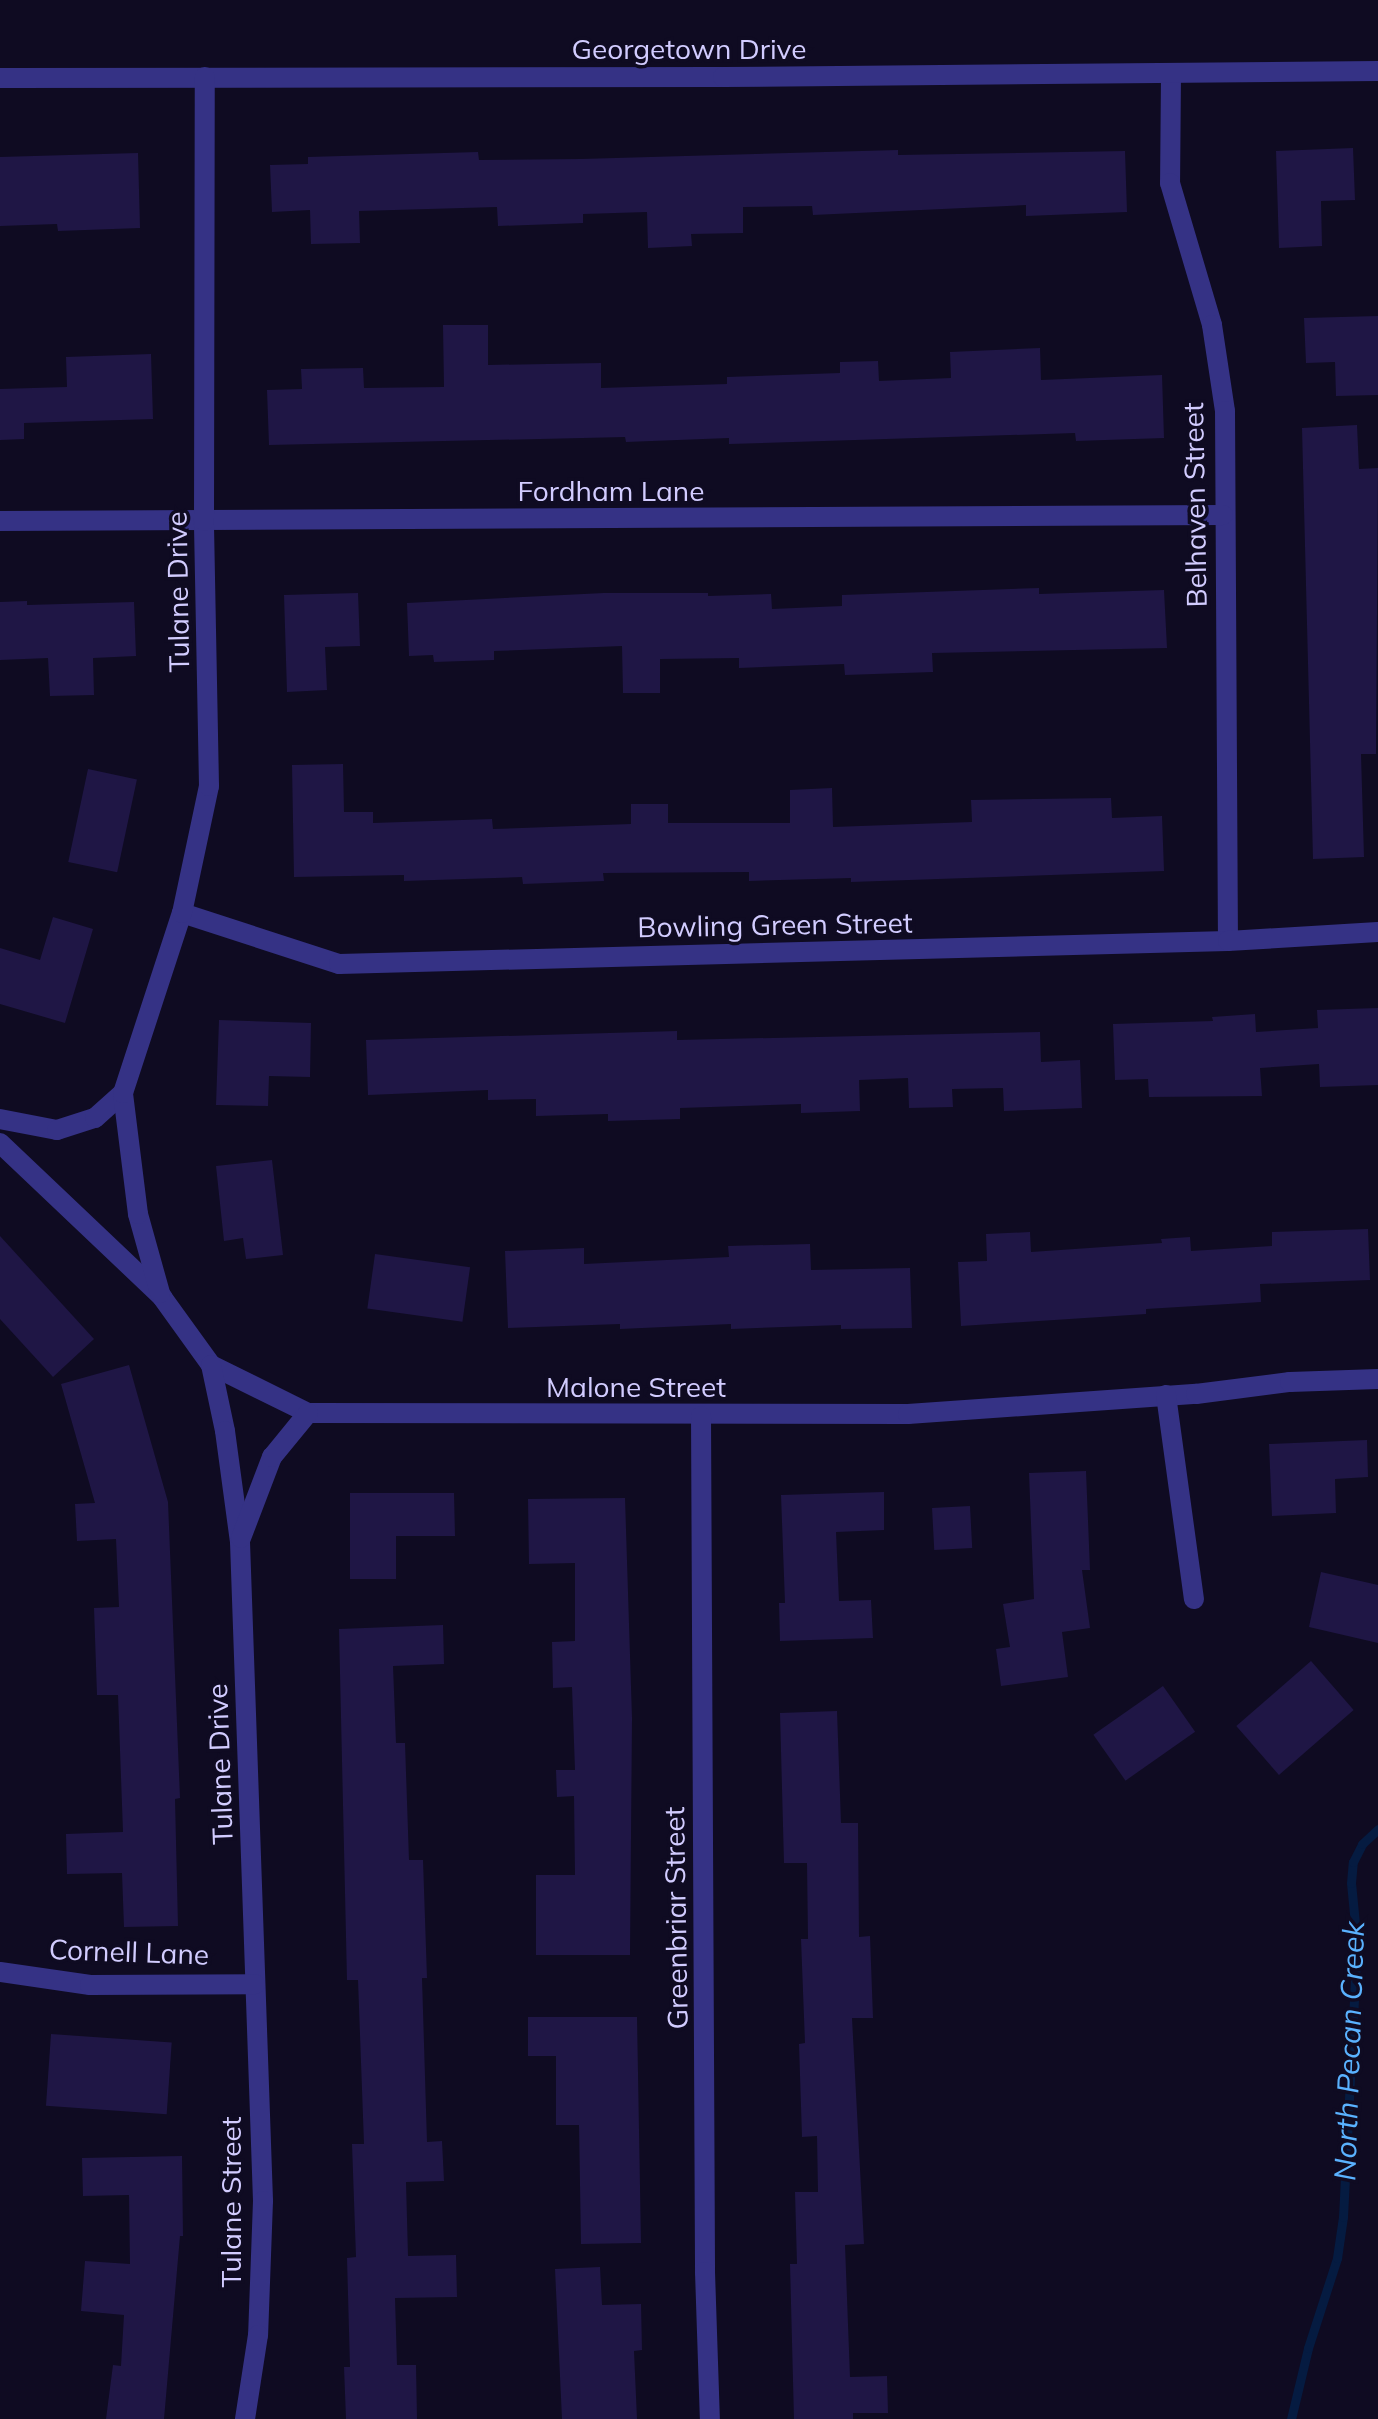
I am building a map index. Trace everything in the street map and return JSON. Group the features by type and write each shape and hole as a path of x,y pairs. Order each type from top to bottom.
{"street":[{"name":"Georgetown Drive","path":"0,78 1378,71"},
{"name":"Belhaven Street","path":"1171,74 1170,183 1212,325 1225,411 1223,515 1228,941"},
{"name":"Tulane Drive","path":"162,1297 138,1214 123,1093 182,913 209,786 204,521 205,77"},
{"name":"Fordham Lane","path":"0,521 1223,515"},
{"name":"Bowling Green Street","path":"182,913 339,964 1228,941 1378,932"},
{"path":"0,1119 57,1130 95,1118 123,1093"},
{"name":"Malone Street","path":"0,1143 162,1297 211,1365 308,1413 908,1414 1166,1395 1290,1382 1378,1379"},
{"name":"Tulane Drive","path":"211,1365 225,1431 240,1542 255,1984"},
{"path":"1166,1395 1194,1599"},
{"name":"Tulane Drive","path":"240,1542 272,1457 308,1413"},
{"name":"Greenbriar Street","path":"701,1416 707,2176 705,2272 710,2419"},
{"name":"Cornell Lane","path":"0,1972 90,1985 255,1984"},
{"name":"Tulane Street","path":"245,2419 258,2335 263,2201 255,1984"}],"building":[{"path":"1353,148 1355,200 1321,201 1322,246 1279,248 1276,151"},
{"path":"898,150 898,155 1125,151 1127,212 1026,216 1026,205 813,215 812,206 743,207 743,233 691,234 692,246 648,248 647,212 583,214 583,223 498,226 497,207 359,211 360,243 311,244 310,210 272,212 270,165 308,164 308,157 478,152 479,160 581,159"},
{"path":"138,153 140,228 58,231 57,224 0,226 0,157"},
{"path":"1378,316 1378,395 1336,396 1335,362 1306,363 1304,318"},
{"path":"443,325 488,325 488,365 601,363 601,388 727,384 727,377 840,373 840,362 878,361 879,381 951,378 950,352 1040,348 1041,380 1162,375 1164,438 1076,441 1075,433 729,444 729,438 626,442 625,437 269,445 267,390 302,389 301,369 363,368 364,388 444,387"},
{"path":"151,354 153,419 24,423 24,439 0,440 0,389 67,387 66,357"},
{"path":"1357,425 1359,469 1378,468 1376,754 1361,754 1364,857 1313,859 1302,428"},
{"path":"1039,588 1039,594 1164,590 1167,648 932,653 933,672 845,675 844,664 739,668 739,658 660,659 660,693 623,693 622,646 494,651 494,660 434,662 433,655 409,656 407,603 604,593 771,594 772,609 842,606 842,595"},
{"path":"358,593 360,646 325,647 327,690 287,692 284,595"},
{"path":"27,601 27,605 134,602 136,656 93,658 94,695 50,696 48,658 0,660 0,602"},
{"path":"343,764 344,812 373,812 373,823 492,819 493,829 631,824 631,804 668,804 668,823 790,823 790,790 832,788 833,827 972,822 971,800 1111,798 1112,818 1162,816 1164,871 851,882 851,878 749,881 749,872 603,873 604,881 523,884 522,877 404,881 404,875 294,877 292,765"},
{"path":"88,769 137,779 117,872 68,862"},
{"path":"53,917 93,929 65,1023 0,1004 0,948 40,960"},
{"path":"1378,1008 1378,1085 1320,1087 1319,1064 1260,1068 1262,1096 1149,1097 1148,1079 1115,1080 1113,1024 1213,1021 1212,1017 1255,1014 1256,1032 1318,1028 1317,1010"},
{"path":"219,1020 311,1023 310,1077 269,1076 268,1106 216,1105"},
{"path":"677,1031 677,1040 1040,1032 1041,1062 1080,1060 1082,1108 1004,1111 1003,1088 952,1089 953,1107 909,1108 908,1078 859,1080 860,1111 801,1113 801,1104 680,1108 680,1119 608,1121 608,1114 536,1116 536,1099 488,1100 488,1090 368,1095 366,1040"},
{"path":"272,1160 283,1255 246,1259 243,1238 224,1241 216,1166"},
{"path":"1368,1229 1370,1280 1260,1284 1261,1302 1146,1309 1146,1314 961,1326 958,1262 987,1261 986,1234 1030,1232 1031,1252 1162,1243 1161,1239 1190,1237 1191,1251 1272,1246 1272,1232"},
{"path":"0,1236 94,1339 53,1377 0,1319"},
{"path":"810,1244 811,1270 910,1268 912,1328 841,1329 841,1325 731,1329 731,1324 620,1329 620,1324 508,1328 505,1251 584,1248 584,1264 729,1257 728,1246"},
{"path":"375,1254 470,1267 462,1322 367,1308"},
{"path":"129,1365 168,1502 180,1798 175,1799 178,1926 124,1927 122,1873 67,1874 66,1834 123,1832 118,1695 97,1695 94,1608 119,1607 116,1539 77,1541 75,1504 95,1503 61,1384"},
{"path":"1367,1440 1368,1477 1335,1479 1336,1513 1272,1516 1269,1444"},
{"path":"1086,1471 1090,1570 1082,1570 1090,1628 1062,1632 1068,1677 1001,1686 996,1649 1010,1647 1003,1604 1034,1599 1029,1473"},
{"path":"884,1492 884,1530 836,1532 839,1601 871,1600 873,1638 780,1641 779,1603 785,1603 781,1495"},
{"path":"350,1493 454,1493 455,1536 396,1536 396,1579 350,1579"},
{"path":"625,1498 632,1718 630,1955 536,1955 536,1875 575,1875 574,1796 557,1797 556,1770 575,1770 572,1687 553,1688 552,1642 575,1641 575,1563 529,1564 528,1499"},
{"path":"970,1506 972,1548 934,1550 932,1508"},
{"path":"1321,1572 1378,1585 1378,1643 1309,1627"},
{"path":"443,1625 444,1664 393,1666 396,1743 405,1743 409,1860 423,1860 427,1978 422,1978 427,2142 442,2141 444,2181 406,2182 408,2256 456,2255 457,2297 395,2298 397,2365 416,2365 417,2419 346,2419 344,2367 350,2367 347,2258 356,2257 352,2144 364,2144 358,1980 347,1980 339,1629"},
{"path":"1311,1661 1354,1710 1279,1775 1236,1726"},
{"path":"1163,1686 1195,1732 1125,1781 1093,1735"},
{"path":"837,1711 841,1823 858,1823 859,1937 870,1936 873,2018 852,2018 864,2244 845,2245 850,2377 887,2376 888,2413 853,2413 853,2419 794,2419 790,2264 797,2264 795,2192 818,2192 817,2136 802,2137 799,2044 805,2043 801,1939 808,1939 807,1863 784,1863 780,1713"},
{"path":"528,2017 637,2017 641,2243 581,2244 579,2125 556,2125 556,2056 528,2056"},
{"path":"51,2034 172,2042 167,2114 46,2106"},
{"path":"182,2156 183,2236 180,2236 164,2419 106,2419 113,2365 121,2366 124,2315 81,2311 85,2261 130,2264 129,2195 83,2196 82,2158"},
{"path":"600,2267 602,2305 641,2304 642,2350 634,2351 637,2419 562,2419 555,2269"}],"waterway":[{"name":"North Pecan Creek","path":"1291,2419 1308,2348 1337,2258 1343,2217 1357,1944 1351,1883 1353,1862 1362,1844 1378,1829"}]}
